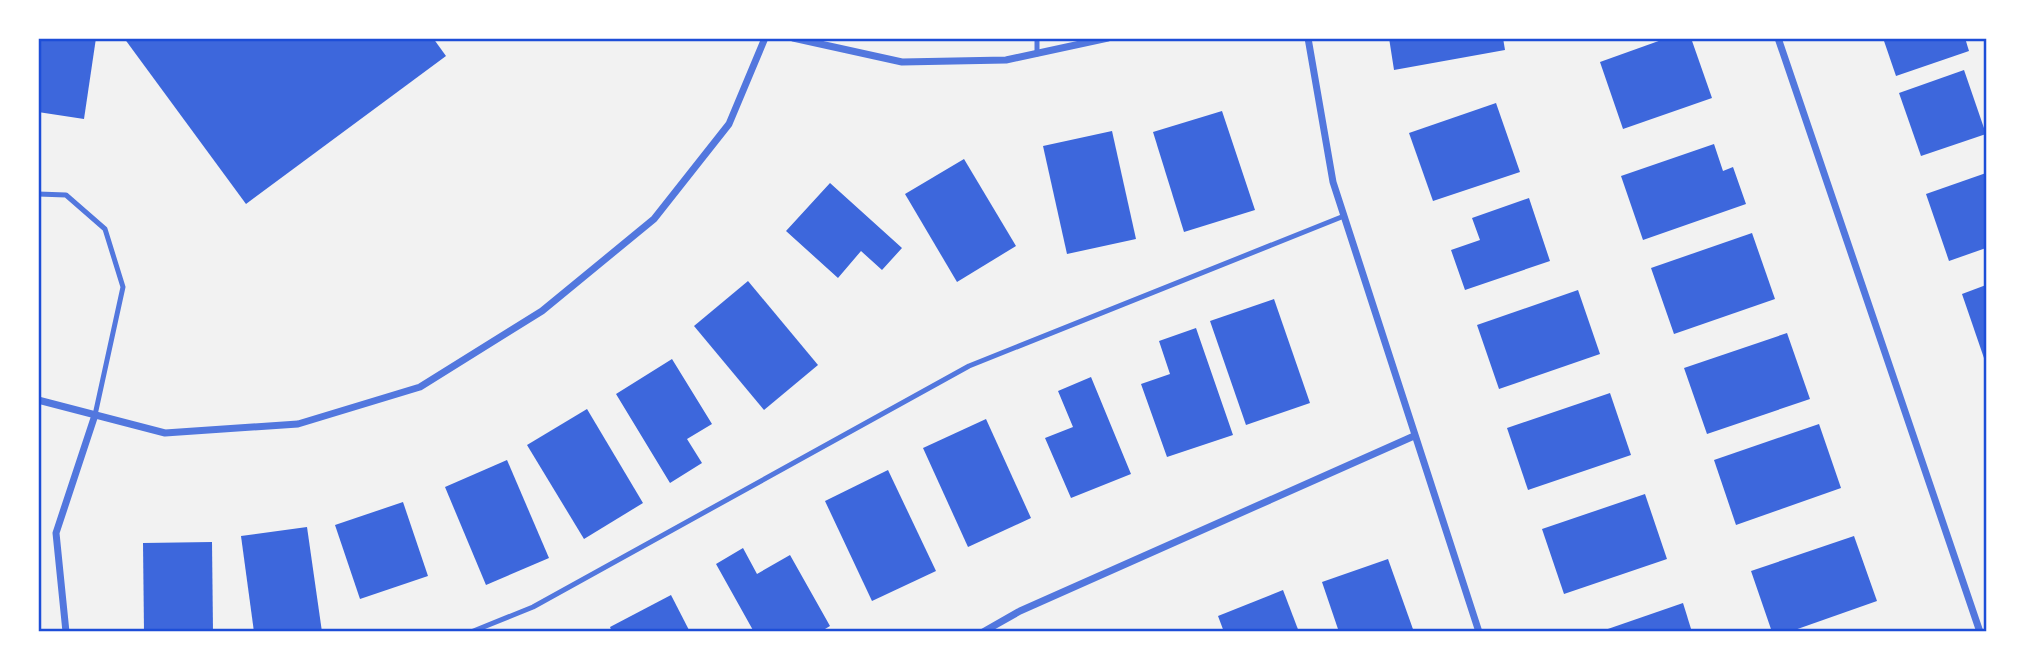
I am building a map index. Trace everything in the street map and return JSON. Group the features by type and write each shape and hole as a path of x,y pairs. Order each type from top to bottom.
{"street":[{"path":"38,400 164,433 298,424 420,387 542,311 654,219 729,124 765,38"},
{"path":"793,38 902,62 1006,60 1108,38"},
{"path":"1308,38 1333,182 1479,632"},
{"path":"1778,38 1980,632"},
{"path":"65,632 57,533 95,415"},
{"path":"983,632 1020,611 1414,436"}],"lane":[{"path":"1037,38 1037,54"},
{"path":"38,194 66,195 105,229 122,287 95,415"},
{"path":"471,632 533,607 969,366 1344,216"}],"building":[{"path":"38,38 96,38 84,119 38,112"},
{"path":"124,38 433,38 446,56 246,204"},
{"path":"1389,38 1503,38 1505,50 1394,70"},
{"path":"1667,38 1691,38 1712,98 1623,129 1600,62"},
{"path":"1883,38 1965,38 1969,51 1896,76"},
{"path":"1964,70 1986,134 1921,156 1899,93"},
{"path":"1496,103 1520,172 1433,201 1409,133"},
{"path":"1222,111 1255,210 1184,232 1153,132"},
{"path":"1112,131 1136,239 1067,254 1043,146"},
{"path":"1714,144 1723,171 1733,167 1746,204 1643,240 1621,176"},
{"path":"964,159 1016,246 957,282 905,194"},
{"path":"1986,173 1986,248 1949,261 1926,194"},
{"path":"830,183 902,248 882,270 861,251 838,278 786,231"},
{"path":"1529,198 1550,261 1465,290 1451,250 1480,240 1472,218"},
{"path":"1752,233 1775,299 1674,334 1651,268"},
{"path":"748,281 818,365 764,410 694,326"},
{"path":"1986,285 1986,364 1962,294"},
{"path":"1578,290 1600,354 1499,389 1477,325"},
{"path":"1274,299 1310,403 1246,425 1210,321"},
{"path":"1196,328 1233,435 1167,457 1141,384 1170,374 1159,341"},
{"path":"1787,333 1810,399 1707,434 1684,368"},
{"path":"672,359 712,424 687,439 702,463 670,483 616,394"},
{"path":"1091,377 1131,474 1071,498 1045,438 1073,427 1058,391"},
{"path":"1610,393 1631,455 1528,490 1507,428"},
{"path":"587,409 643,503 584,539 527,445"},
{"path":"986,419 1031,518 968,547 923,448"},
{"path":"1819,424 1841,488 1736,525 1714,460"},
{"path":"507,460 549,558 486,585 445,487"},
{"path":"888,470 936,571 872,601 825,501"},
{"path":"1645,494 1667,559 1564,594 1542,529"},
{"path":"403,502 428,576 360,599 335,525"},
{"path":"307,527 322,632 254,632 241,536"},
{"path":"1854,536 1877,601 1789,632 1772,632 1751,571"},
{"path":"212,542 213,632 144,632 143,543"},
{"path":"743,548 757,574 790,555 830,626 820,632 754,632 716,564"},
{"path":"1388,559 1414,632 1339,632 1322,582"},
{"path":"1283,590 1299,632 1224,632 1218,616"},
{"path":"671,595 690,632 612,632 610,627"},
{"path":"1683,603 1692,632 1602,632 1602,631"}]}
